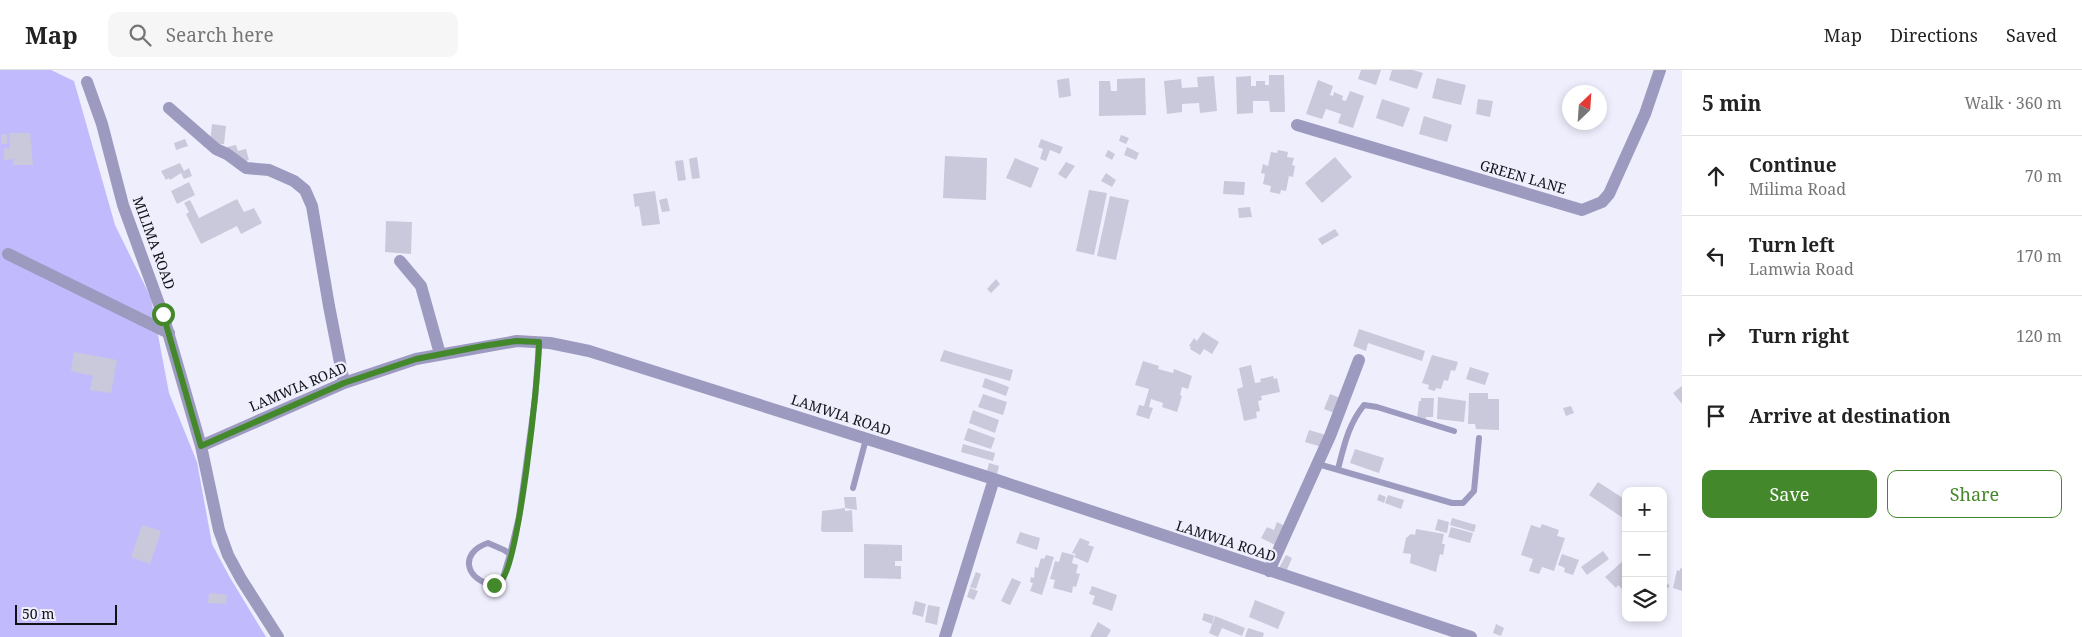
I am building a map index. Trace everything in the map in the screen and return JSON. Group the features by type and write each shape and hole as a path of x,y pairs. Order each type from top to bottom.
{"street":[{"name":"GREEN LANE","path":"1297,125 1582,210 1602,202 1609,194 1644,114 1660,70"},
{"name":"MILIMA ROAD","path":"87,82 102,124 123,205 154,285 169,333 201,446 220,530 228,555 278,637"},
{"path":"169,108 216,149 227,154 246,168 269,170 294,181 305,190 312,206 328,306 344,383"},
{"path":"8,254 169,333"},
{"path":"400,261 421,286 440,354"},
{"name":"LAMWIA ROAD","path":"201,446 344,383 416,359 516,341 539,342 589,351 994,479 1269,572 1471,637"},
{"path":"1269,572 1318,464 1359,360"},
{"path":"945,637 994,479"}],"lane":[{"path":"510,554 488,543 480,546 473,552 470,560 470,569 475,577 483,583 494,585 502,580 510,554 519,517 535,399 539,342"},
{"path":"1338,469 1348,432 1355,416 1364,405 1377,407 1454,431"},
{"path":"1318,464 1452,503 1463,503 1474,491 1479,438"},
{"path":"853,488 866,439"}],"shaded area":[{"path":"0,70 51,70 74,81 115,225 151,298 169,393 197,462 212,544 266,637 0,637"}],"building":[{"path":"1361,70 1381,70 1376,85 1358,79"},
{"path":"1392,70 1413,70 1423,73 1417,89 1389,80"},
{"path":"1269,75 1284,75 1285,112 1270,112 1269,101 1253,101 1253,113 1237,114 1236,77 1251,76 1251,86 1256,86 1256,81 1265,81 1265,85 1269,85"},
{"path":"1214,76 1217,111 1200,113 1199,103 1182,104 1182,112 1167,114 1164,81 1181,79 1182,88 1198,87 1197,77"},
{"path":"1069,78 1071,96 1059,98 1057,80"},
{"path":"1145,78 1146,115 1099,116 1099,81 1110,81 1111,91 1117,91 1117,79"},
{"path":"1437,78 1466,85 1461,105 1432,98"},
{"path":"1318,80 1333,86 1330,95 1333,96 1334,92 1343,96 1342,100 1346,101 1350,91 1364,96 1353,128 1338,123 1341,114 1326,109 1322,119 1306,114"},
{"path":"1382,99 1410,108 1403,127 1376,118"},
{"path":"1478,99 1493,101 1490,117 1476,114"},
{"path":"1424,116 1452,125 1447,142 1419,134"},
{"path":"212,124 226,126 224,144 219,144 219,146 210,143"},
{"path":"9,133 30,133 33,165 13,165 13,159 4,160 4,148 10,149"},
{"path":"1,134 7,134 7,144 1,144"},
{"path":"1121,135 1129,138 1126,144 1119,141"},
{"path":"185,139 188,146 176,150 174,143"},
{"path":"1041,139 1063,147 1060,154 1050,150 1046,161 1040,159 1043,149 1038,147"},
{"path":"236,145 238,151 246,149 249,160 239,163 227,147"},
{"path":"1127,147 1139,153 1136,160 1124,155"},
{"path":"1108,150 1115,154 1112,160 1105,156"},
{"path":"1278,150 1288,152 1287,157 1294,158 1292,165 1295,166 1293,177 1289,176 1286,191 1281,190 1280,194 1270,192 1271,186 1263,184 1265,174 1261,173 1263,164 1268,166 1271,152 1277,153"},
{"path":"945,156 987,158 986,200 943,198"},
{"path":"697,157 700,178 692,179 689,159"},
{"path":"1335,157 1352,177 1322,203 1305,183"},
{"path":"1015,158 1039,168 1031,188 1006,178"},
{"path":"683,160 686,180 678,181 675,161"},
{"path":"1066,162 1075,166 1066,179 1058,174"},
{"path":"180,163 184,171 189,168 192,176 184,179 181,173 170,180 169,178 166,180 161,171"},
{"path":"1106,173 1116,180 1112,187 1101,181"},
{"path":"1224,181 1245,182 1244,195 1223,194"},
{"path":"189,182 195,195 177,204 171,191"},
{"path":"1089,190 1107,193 1094,255 1076,251"},
{"path":"655,191 660,224 642,226 639,206 635,207 633,194"},
{"path":"1110,196 1129,200 1116,260 1097,256"},
{"path":"667,198 670,211 662,212 659,200"},
{"path":"237,199 244,212 254,208 262,223 241,234 237,226 201,244 186,214 189,212 184,203 190,200 199,218"},
{"path":"1250,207 1252,217 1239,218 1238,208"},
{"path":"386,221 412,222 411,254 385,252"},
{"path":"1335,229 1339,235 1322,245 1318,239"},
{"path":"996,279 1000,284 991,293 987,289"},
{"path":"1359,329 1425,351 1422,361 1368,343 1366,351 1353,346"},
{"path":"1203,332 1219,342 1212,354 1204,349 1200,355 1190,349 1191,347 1189,346 1194,338 1197,341"},
{"path":"944,350 1013,370 1010,381 940,361"},
{"path":"74,352 117,360 111,393 90,390 93,376 71,371"},
{"path":"1432,355 1458,362 1455,371 1451,370 1448,381 1444,380 1441,389 1436,388 1435,391 1428,389 1429,385 1422,383"},
{"path":"1143,361 1159,366 1158,369 1173,373 1174,369 1192,376 1188,389 1182,387 1180,395 1182,396 1177,412 1162,407 1163,403 1151,399 1149,407 1153,408 1149,419 1136,415 1139,405 1144,406 1149,389 1135,385"},
{"path":"1251,365 1255,383 1261,382 1260,379 1273,376 1274,379 1277,378 1280,392 1261,396 1262,400 1258,401 1260,411 1256,412 1257,418 1244,421 1237,389 1243,387 1239,368"},
{"path":"1470,367 1489,373 1485,385 1466,379"},
{"path":"985,378 1009,387 1006,396 982,387"},
{"path":"1682,386 1682,404 1673,393"},
{"path":"1469,393 1488,393 1488,399 1499,399 1499,430 1476,429 1475,424 1468,424"},
{"path":"983,394 1007,402 1003,415 978,407"},
{"path":"1330,394 1343,399 1337,414 1324,409"},
{"path":"1438,397 1466,401 1464,422 1437,419"},
{"path":"1421,398 1434,398 1433,417 1426,417 1426,420 1417,419"},
{"path":"1571,406 1574,413 1566,416 1563,408"},
{"path":"973,410 999,420 995,433 969,423"},
{"path":"968,428 995,438 991,449 964,440"},
{"path":"1309,430 1326,435 1322,447 1305,442"},
{"path":"963,444 995,453 993,461 961,452"},
{"path":"1355,449 1384,458 1379,473 1350,463"},
{"path":"989,463 999,466 997,474 987,471"},
{"path":"1598,482 1622,497 1622,517 1589,495"},
{"path":"1379,494 1386,497 1384,503 1377,500"},
{"path":"1388,495 1404,500 1401,509 1385,503"},
{"path":"844,497 856,497 857,510 845,508"},
{"path":"845,508 845,511 852,510 853,532 821,531 822,511"},
{"path":"1452,518 1476,525 1474,532 1450,525"},
{"path":"1438,519 1449,522 1447,533 1435,530"},
{"path":"1277,522 1287,527 1277,546 1261,538 1267,527 1274,530"},
{"path":"1542,524 1559,530 1557,536 1565,538 1554,571 1542,567 1539,574 1529,571 1533,559 1521,555 1531,525 1540,528"},
{"path":"142,525 161,531 150,564 131,557"},
{"path":"1451,527 1473,533 1470,543 1448,537"},
{"path":"1416,529 1444,534 1442,544 1445,544 1443,555 1440,554 1436,572 1410,563 1411,554 1403,553 1406,538 1411,534 1415,535"},
{"path":"1020,532 1040,538 1037,550 1016,543"},
{"path":"1080,538 1090,542 1088,545 1094,547 1088,563 1074,557 1076,554 1072,553"},
{"path":"864,544 902,545 902,561 895,561 895,566 901,566 901,579 864,578"},
{"path":"1603,551 1609,559 1587,575 1581,567"},
{"path":"1062,552 1074,555 1072,563 1078,565 1076,573 1080,574 1076,587 1073,586 1072,593 1053,588 1055,580 1050,579 1055,561 1059,562"},
{"path":"1562,554 1579,560 1573,575 1564,572 1565,568 1558,565"},
{"path":"1046,555 1054,557 1042,595 1030,591 1033,583 1030,582 1031,577 1034,578 1035,567 1038,568 1041,558 1044,559"},
{"path":"1286,555 1292,558 1286,572 1279,568"},
{"path":"1622,562 1622,589 1618,585 1616,588 1605,577"},
{"path":"1680,568 1682,569 1682,591 1673,588 1677,570 1680,571"},
{"path":"976,572 981,574 976,589 970,587"},
{"path":"1012,578 1021,582 1010,605 1001,601"},
{"path":"1092,586 1117,595 1112,611 1092,604 1095,596 1089,594"},
{"path":"970,588 978,591 974,600 967,597"},
{"path":"209,593 227,595 226,604 208,603"},
{"path":"1255,600 1285,612 1278,629 1249,617"},
{"path":"915,601 926,604 923,617 912,614"},
{"path":"928,605 940,607 937,625 925,622"},
{"path":"1204,613 1214,616 1212,624 1202,620"},
{"path":"1215,616 1245,628 1242,636 1222,628 1218,637 1209,633"},
{"path":"1098,622 1111,630 1107,637 1090,637"},
{"path":"1496,624 1504,628 1501,636 1493,633"},
{"path":"1248,628 1264,633 1263,637 1245,637"}],"route":[{"path":"163,314 201,446 344,383 416,359 516,341 539,342 535,399 519,517 502,580 494,585"}]}
